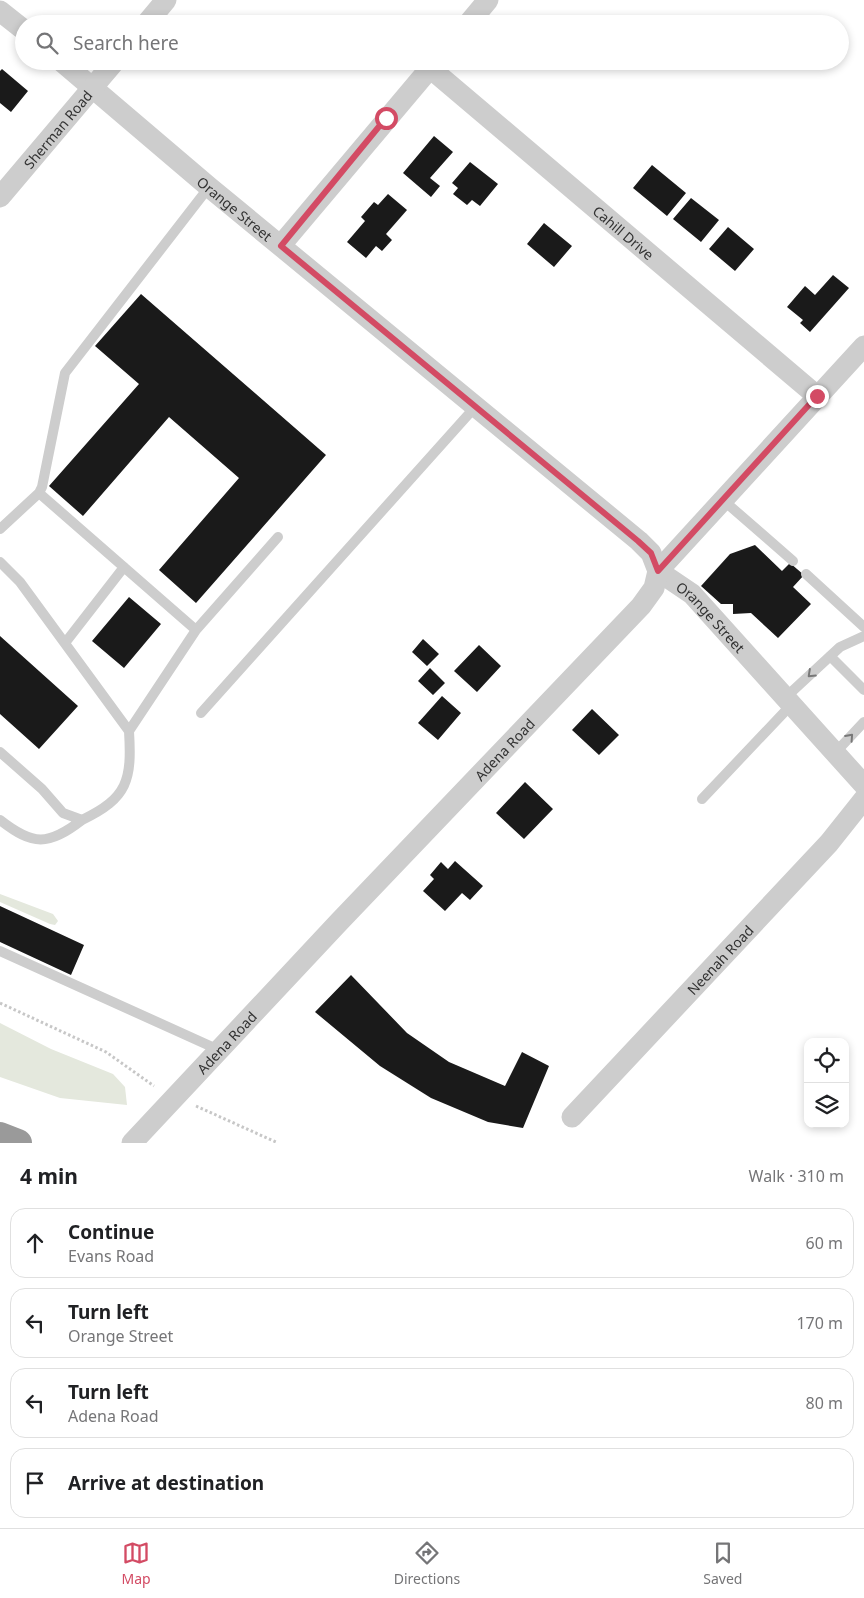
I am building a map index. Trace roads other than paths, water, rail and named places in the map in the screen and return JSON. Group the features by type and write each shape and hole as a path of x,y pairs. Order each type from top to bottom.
{"highway":[{"path":"0,1136 18,1143"}],"street":[{"path":"154,15 166,0"},
{"path":"476,15 488,0"},
{"path":"0,11 15,23"},
{"name":"Orange Street","path":"72,70 209,187 645,547 651,553 658,571 692,594 864,785"},
{"name":"Sherman Road","path":"0,197 108,70"},
{"path":"281,246 429,70"},
{"name":"Cahill Drive","path":"439,70 817,396"},
{"name":"Adena Road","path":"132,1143 641,606 654,588 658,571 864,346"},
{"name":"Neenah Road","path":"572,1117 829,843 864,798"}],"lane":[{"path":"0,529 39,494 42,487 65,373 209,187"},
{"path":"201,714 476,406"},
{"path":"39,494 196,630"},
{"path":"723,500 793,561"},
{"path":"129,731 196,630 278,537"},
{"path":"0,562 20,582 129,731 131,760 124,790 104,809 54,837 38,840 21,836 0,820"},
{"path":"65,643 124,567"},
{"path":"806,574 864,626"},
{"path":"702,800 830,656 840,646 864,636"},
{"path":"830,656 864,690"},
{"path":"835,753 864,722"},
{"path":"0,752 42,789 63,813 82,820"},
{"path":"0,951 219,1050"}]}
